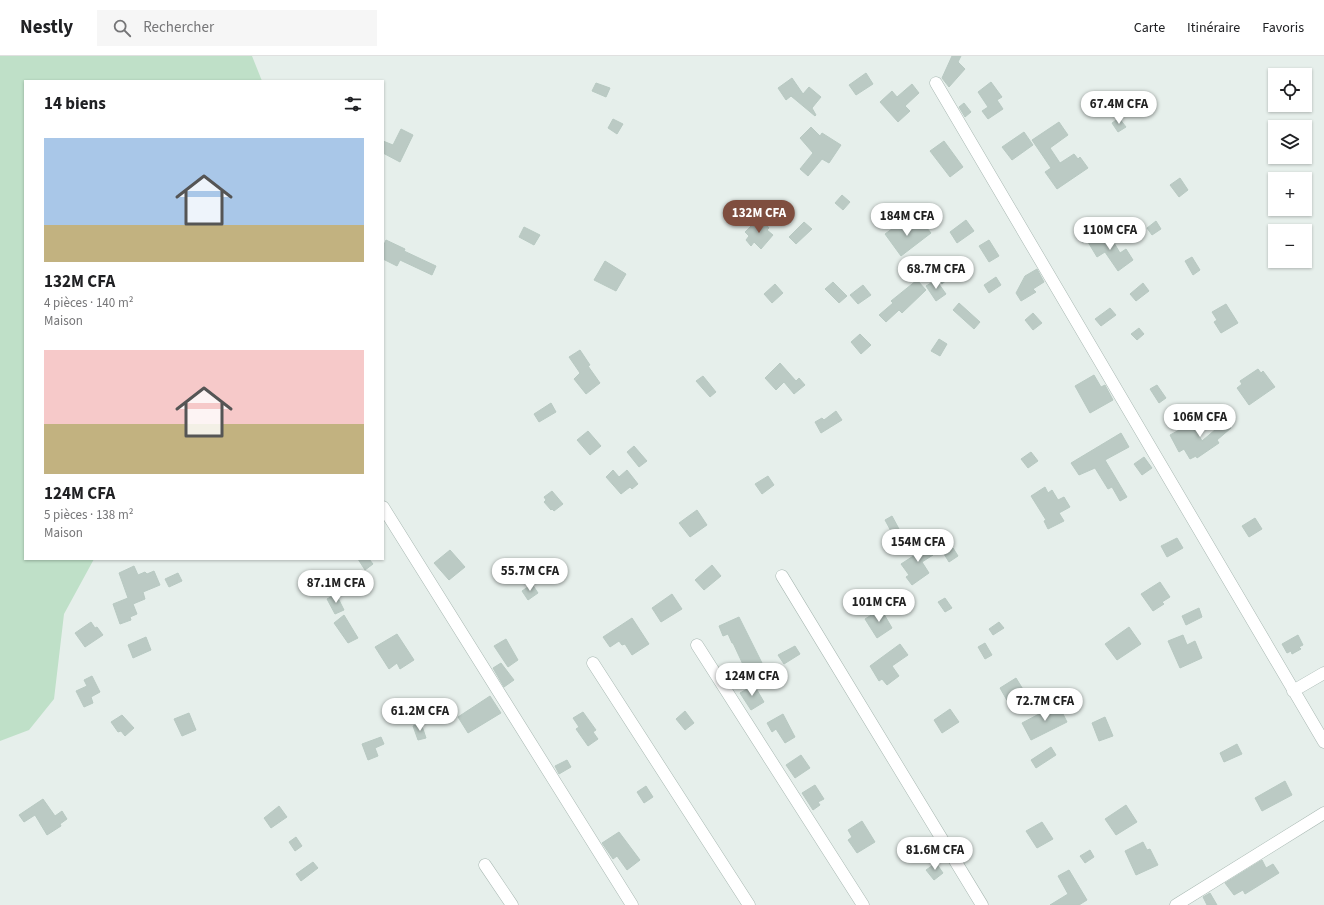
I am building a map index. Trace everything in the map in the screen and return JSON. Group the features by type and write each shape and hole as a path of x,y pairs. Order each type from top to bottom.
{"street":[{"path":"936,83 1324,742"},
{"path":"384,510 632,905"},
{"path":"782,576 982,905"},
{"path":"698,645 863,905"},
{"path":"593,663 749,905"},
{"path":"1293,691 1324,673"},
{"path":"1176,905 1324,813"},
{"path":"485,865 512,905"}],"green space":[{"path":"0,56 252,56 262,80 24,80 24,560 93,560 64,614 54,699 29,730 0,741"}],"building":[{"path":"952,56 961,56 958,62 965,69 949,87 942,78"},
{"path":"866,73 873,84 856,95 849,85"},
{"path":"792,78 803,94 809,87 821,97 812,108 816,115 815,116 791,96 786,100 778,88"},
{"path":"991,82 1002,97 997,100 1003,109 988,119 982,111 988,107 978,92"},
{"path":"596,83 610,88 606,97 592,91"},
{"path":"912,84 919,93 905,106 910,111 898,122 880,102 892,91 897,97"},
{"path":"964,103 971,112 965,117 959,107"},
{"path":"1119,118 1126,127 1118,132 1112,123"},
{"path":"613,119 623,124 617,134 608,128"},
{"path":"1059,122 1068,135 1050,148 1060,163 1074,154 1078,159 1080,157 1088,168 1057,189 1045,172 1051,168 1032,140"},
{"path":"811,127 820,136 822,133 841,145 829,163 822,159 808,176 800,169 813,153 800,138"},
{"path":"401,129 413,135 400,162 384,154 384,141 393,145"},
{"path":"1024,132 1033,145 1012,160 1002,147"},
{"path":"944,141 963,167 950,177 930,151"},
{"path":"1180,178 1188,190 1179,197 1170,185"},
{"path":"842,195 850,202 843,210 835,203"},
{"path":"757,220 762,224 764,222 769,228 767,230 773,235 761,249 754,242 751,246 746,240 749,236 745,232"},
{"path":"966,220 974,231 957,243 950,232"},
{"path":"921,221 931,233 901,256 885,234 900,223 907,232"},
{"path":"1156,221 1161,229 1152,235 1147,228"},
{"path":"804,222 812,229 796,244 789,237"},
{"path":"524,227 540,235 534,245 519,237"},
{"path":"1086,230 1092,236 1083,243 1078,236"},
{"path":"1107,231 1120,253 1126,249 1133,260 1118,271 1105,252 1097,257 1088,242"},
{"path":"386,240 405,249 404,251 436,266 432,275 400,260 397,266 384,260 384,245"},
{"path":"989,240 999,256 989,262 979,246"},
{"path":"1192,257 1200,270 1193,275 1185,261"},
{"path":"605,261 626,274 616,291 594,280"},
{"path":"953,262 959,269 942,284 934,274"},
{"path":"1037,269 1044,282 1033,289 1036,292 1021,301 1016,293 1025,276"},
{"path":"996,277 1001,285 989,293 984,285"},
{"path":"917,280 926,290 902,313 899,310 886,322 879,315 893,303 891,301"},
{"path":"936,280 946,294 936,301 926,286"},
{"path":"833,282 847,296 839,303 825,289"},
{"path":"1143,283 1149,291 1136,301 1130,294"},
{"path":"775,284 783,293 772,303 764,294"},
{"path":"863,285 871,295 858,304 850,295"},
{"path":"959,303 980,322 974,329 953,310"},
{"path":"1226,304 1238,323 1221,333 1214,322 1217,320 1212,312"},
{"path":"1110,308 1116,315 1101,326 1095,319"},
{"path":"1033,313 1042,323 1033,330 1025,320"},
{"path":"1139,328 1144,334 1137,340 1131,334"},
{"path":"860,334 871,345 861,354 851,342"},
{"path":"939,339 947,344 940,356 931,351"},
{"path":"580,350 590,365 588,366 600,383 586,394 574,379 580,373 569,357"},
{"path":"780,363 796,381 799,378 805,385 794,394 784,382 776,390 765,378"},
{"path":"1258,369 1261,373 1263,371 1275,387 1249,405 1237,388 1242,384 1240,381"},
{"path":"1094,375 1101,387 1105,385 1113,400 1090,413 1075,386"},
{"path":"703,376 716,392 710,397 696,381"},
{"path":"1157,385 1166,398 1159,403 1150,389"},
{"path":"551,403 556,412 539,422 534,414"},
{"path":"836,411 842,420 821,433 815,422 822,418 824,420"},
{"path":"1217,412 1231,428 1217,440 1219,443 1197,458 1196,456 1190,459 1184,449 1179,452 1170,435 1192,423 1202,441 1216,429 1208,419"},
{"path":"588,431 601,446 590,455 577,440"},
{"path":"1121,433 1129,447 1105,460 1127,497 1120,501 1112,487 1108,489 1095,468 1079,475 1071,463"},
{"path":"634,446 647,461 639,467 627,452"},
{"path":"1031,452 1038,461 1028,468 1021,459"},
{"path":"1144,457 1152,468 1142,475 1134,464"},
{"path":"613,470 619,477 627,470 638,484 632,489 630,487 621,494 606,477"},
{"path":"768,476 774,485 762,494 755,484"},
{"path":"1045,487 1048,493 1052,490 1058,500 1064,497 1070,507 1059,513 1064,521 1048,529 1044,521 1046,520 1031,496"},
{"path":"552,491 563,504 554,511 552,509 551,510 544,502 546,500 544,497"},
{"path":"697,510 707,525 690,537 679,523"},
{"path":"892,516 899,529 892,533 885,520"},
{"path":"1255,518 1262,529 1249,537 1242,526"},
{"path":"922,538 933,555 922,562 929,573 912,585 906,577 909,575 901,564 918,553 913,544"},
{"path":"1177,538 1183,548 1167,557 1161,546"},
{"path":"953,548 958,556 949,562 944,554"},
{"path":"450,550 465,567 449,580 434,563"},
{"path":"359,560 370,560 373,564 365,570"},
{"path":"712,565 721,576 704,590 695,580"},
{"path":"134,566 138,575 145,572 147,574 154,571 160,585 143,592 145,599 133,604 137,614 130,617 131,620 120,624 113,604 128,598 119,573"},
{"path":"178,573 182,581 169,587 165,579"},
{"path":"1160,582 1170,597 1162,602 1164,604 1153,611 1141,594"},
{"path":"532,584 538,593 528,600 522,591"},
{"path":"336,594 344,610 335,614 327,599"},
{"path":"672,594 682,609 661,622 652,608"},
{"path":"945,598 952,608 945,612 938,602"},
{"path":"1199,608 1202,617 1186,625 1182,616"},
{"path":"881,609 892,628 877,638 865,619"},
{"path":"344,615 358,638 348,643 334,623"},
{"path":"739,617 770,679 756,687 746,671 728,634 723,636 719,626"},
{"path":"632,618 649,644 632,655 625,644 622,645 619,641 610,647 603,637"},
{"path":"91,622 103,635 85,647 75,633"},
{"path":"999,622 1004,628 993,635 989,629"},
{"path":"1129,627 1141,644 1117,660 1105,644"},
{"path":"397,634 414,660 400,669 397,663 389,669 375,647"},
{"path":"1183,635 1187,645 1195,641 1202,658 1180,668 1168,641"},
{"path":"1298,635 1303,645 1299,647 1301,649 1292,654 1291,651 1287,653 1282,644"},
{"path":"146,637 151,650 133,658 128,645"},
{"path":"506,639 518,660 508,667 494,646"},
{"path":"985,643 992,655 985,659 978,647"},
{"path":"900,644 908,655 892,666 899,676 887,685 882,679 879,681 870,666"},
{"path":"795,646 800,654 784,664 778,655"},
{"path":"501,663 514,680 504,687 493,668"},
{"path":"92,676 100,692 91,697 93,703 84,707 76,691 87,686 84,680"},
{"path":"1016,678 1029,699 1012,709 1000,688"},
{"path":"754,685 764,702 751,710 740,693"},
{"path":"490,696 501,713 468,733 458,717"},
{"path":"1058,704 1067,722 1031,740 1022,723"},
{"path":"950,709 959,722 942,733 934,720"},
{"path":"685,711 694,723 685,730 676,719"},
{"path":"583,712 596,730 593,732 598,739 588,746 576,729 579,727 573,718"},
{"path":"189,713 196,730 182,736 174,719"},
{"path":"783,714 795,737 785,743 776,729 772,732 767,723"},
{"path":"122,715 134,728 125,736 121,731 118,732 111,722"},
{"path":"1105,717 1113,736 1099,741 1092,723"},
{"path":"421,723 426,738 418,740 413,726"},
{"path":"381,737 384,744 375,748 378,756 368,760 362,744"},
{"path":"1237,744 1242,754 1224,762 1220,753"},
{"path":"1051,747 1056,755 1036,768 1031,760"},
{"path":"801,755 810,768 795,778 786,765"},
{"path":"567,760 571,767 559,774 555,766"},
{"path":"1285,781 1292,795 1262,811 1255,798"},
{"path":"815,785 824,799 818,802 820,805 813,810 802,793"},
{"path":"646,786 653,797 644,803 637,792"},
{"path":"43,799 55,816 62,811 67,819 60,824 61,826 47,835 35,815 24,822 19,815"},
{"path":"1126,805 1137,822 1116,835 1105,819"},
{"path":"279,806 287,817 271,828 264,818"},
{"path":"862,821 875,842 857,853 848,840 852,837 848,830"},
{"path":"1042,822 1053,839 1037,848 1026,831"},
{"path":"619,832 640,860 627,870 617,856 613,859 602,843"},
{"path":"296,837 302,846 295,851 289,842"},
{"path":"1143,842 1147,850 1150,849 1158,865 1136,875 1125,851"},
{"path":"1090,850 1094,857 1085,863 1080,856"},
{"path":"1262,860 1266,868 1273,864 1279,873 1245,894 1243,890 1234,895 1225,883"},
{"path":"313,862 318,868 301,881 296,874"},
{"path":"936,863 943,873 934,880 926,870"},
{"path":"1069,870 1087,900 1079,905 1050,905 1068,894 1058,876"},
{"path":"1210,893 1217,905 1207,905 1203,897"}]}
